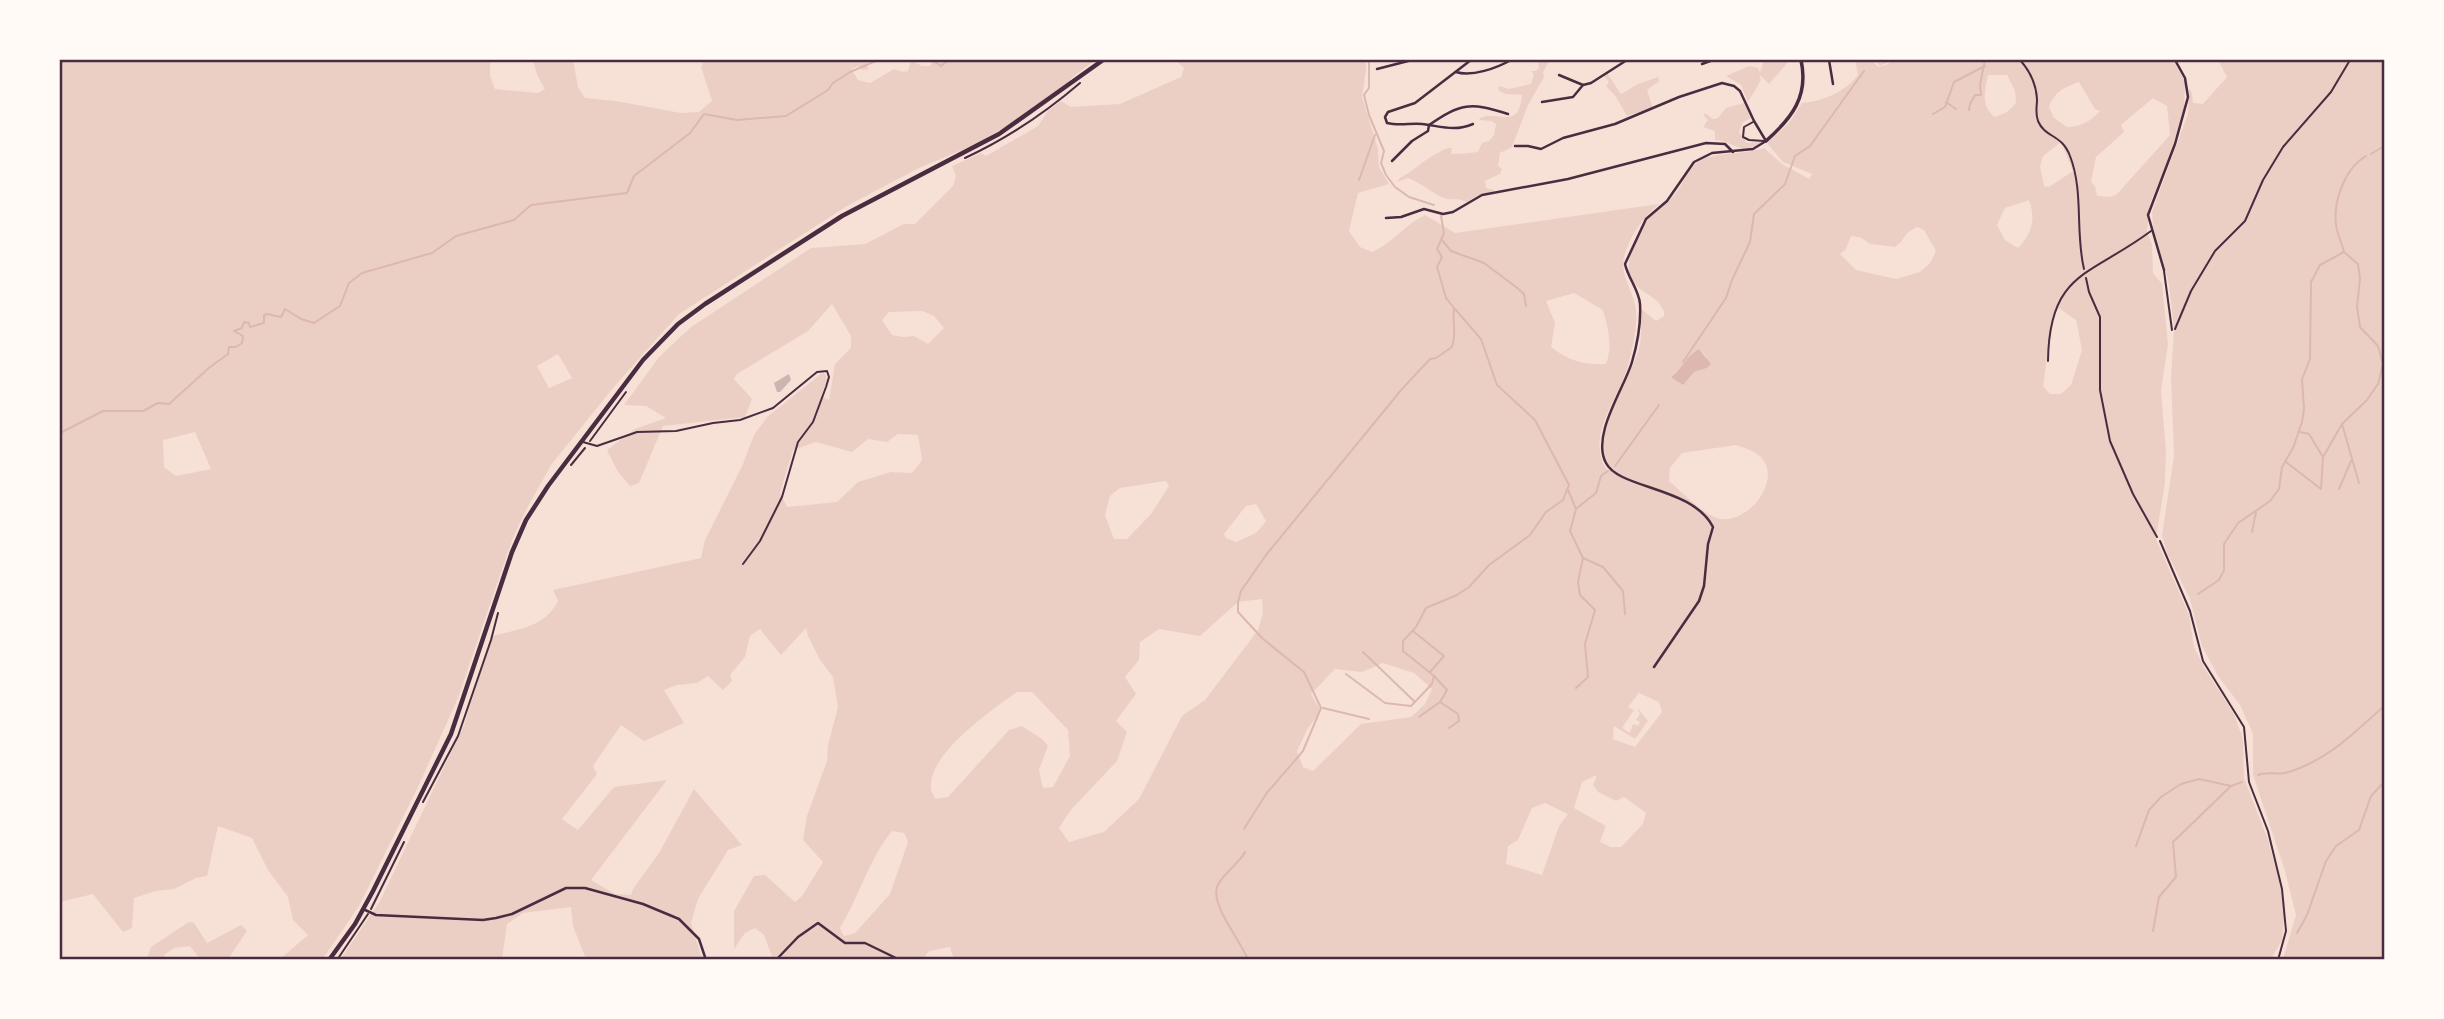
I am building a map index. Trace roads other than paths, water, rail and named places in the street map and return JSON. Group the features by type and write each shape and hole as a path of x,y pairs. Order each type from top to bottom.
{"main road":[{"path":"329,960 363,909 451,734 519,537 536,505 642,360 685,318 842,216 993,137 1027,116 1103,60"}],"street":[{"path":"1377,69 1412,60"},
{"path":"1471,60 1415,103 1388,112 1385,121 1390,124 1458,129 1473,124"},
{"path":"1455,72 1467,74 1493,68 1511,60"},
{"path":"1542,102 1573,97 1583,85 1591,83 1627,60"},
{"path":"1702,64 1713,60"},
{"path":"1654,667 1699,601 1704,586 1708,544 1713,527 1694,506 1618,475 1607,466 1603,458 1603,440 1608,419 1631,364 1636,341 1640,304 1625,264 1646,219 1667,201 1694,162 1712,153 1753,149 1766,141 1790,118 1802,97 1801,60"},
{"path":"1829,60 1833,84"},
{"path":"2164,270 2149,212 2175,144 2188,97 2185,78 2175,60"},
{"path":"1559,75 1583,85"},
{"path":"1516,146 1541,149 1563,138 1615,124 1717,83 1739,89 1766,141"},
{"path":"1429,125 1465,105 1508,114"},
{"path":"1392,162 1412,141 1428,131 1429,125"},
{"path":"1386,218 1401,217 1424,209 1443,214 1453,212 1482,195 1568,179 1706,143 1725,144 1734,152"},
{"path":"363,909 388,916 483,920 512,914 566,888 585,888 643,904 679,919 699,939 706,960"},
{"path":"776,960 798,937 818,923 845,943 865,943 900,960"}],"lane":[{"path":"1754,121 1744,127 1743,137 1766,141"},
{"path":"2049,361 2050,333 2057,308 2067,289 2085,271 2119,254 2152,230"},
{"path":"2164,270 2172,330"},
{"path":"582,441 597,446 638,432 677,431 713,422 740,420 773,408 817,372 827,371 829,377 826,387 813,422 798,442 782,497 764,535 743,564"},
{"path":"2160,541 2190,611 2203,661 2244,727 2249,782 2268,831 2282,889 2286,931 2276,960"}],"waterway":[{"path":"60,433 103,411 143,411 158,403 169,404 228,354 229,347 242,343 243,336 234,331 242,328 244,322 249,323 250,327 264,323 264,315 281,317 285,309 314,323 340,306 349,283 362,273 432,253 456,236 514,220 531,205 627,193 634,176 690,133 704,114 737,120 786,116 828,90 833,83 850,72 878,60"},
{"path":"932,60 941,66 948,60"},
{"path":"1369,60 1369,88 1364,95 1384,151 1381,163 1386,175 1395,187 1409,197 1434,205"},
{"path":"1969,110 1975,95 1981,95 1980,85 1985,60"},
{"path":"1933,114 1945,107 1954,82 1985,66"},
{"path":"1683,362 1726,298 1750,242 1754,214 1785,184 1795,156 1810,146 1864,71"},
{"path":"1946,102 1956,109"},
{"path":"1359,180 1375,135"},
{"path":"2371,154 2384,146"},
{"path":"2198,594 2219,580 2224,570 2224,544 2238,523 2270,501 2279,489 2282,467 2293,448 2302,422 2302,379 2310,359 2311,282 2320,265 2344,252 2337,232 2336,206 2346,177 2366,156"},
{"path":"1244,829 1266,794 1303,751 1321,708 1304,672 1263,639 1238,612 1241,591 1266,555 1402,389 1430,359 1452,347 1454,308 1446,298 1437,267 1442,257 1437,249 1444,233 1441,216"},
{"path":"1442,240 1451,251 1484,263 1516,287 1524,294 1526,306"},
{"path":"2323,457 2342,424 2367,400 2378,384 2383,364 2378,346 2360,327 2357,307 2360,279 2358,264 2344,252"},
{"path":"1346,674 1385,703 1411,706 1432,684 1434,676 1403,651 1403,641 1416,627 1426,608 1469,587 1489,565 1530,535 1546,512 1563,500 1569,485 1535,420 1497,385 1481,339 1455,309"},
{"path":"1615,466 1659,405"},
{"path":"2342,424 2359,483"},
{"path":"2286,462 2321,489 2323,457 2309,434 2300,432"},
{"path":"2339,489 2351,461"},
{"path":"1577,508 1596,493 1601,476 1608,471"},
{"path":"1568,490 1576,509 1570,531 1583,558 1578,582 1580,595 1595,610 1585,644 1588,677 1576,688"},
{"path":"2252,532 2256,512"},
{"path":"1583,558 1603,567 1623,591 1625,614"},
{"path":"1413,631 1444,656 1430,672"},
{"path":"1363,652 1415,702"},
{"path":"1419,717 1440,702 1447,690 1434,676"},
{"path":"1440,702 1458,714 1459,721 1449,728"},
{"path":"2258,775 2285,773 2314,762 2339,746 2384,706"},
{"path":"1323,708 1369,719"},
{"path":"2136,846 2149,810 2161,797 2181,784 2199,779 2231,786"},
{"path":"2153,931 2159,897 2176,877 2173,842 2231,786 2242,782"},
{"path":"2297,933 2307,915 2326,861 2336,846 2359,830 2371,796 2384,782"},
{"path":"1245,852 1219,883 1216,895 1222,914 1248,960"}]}
